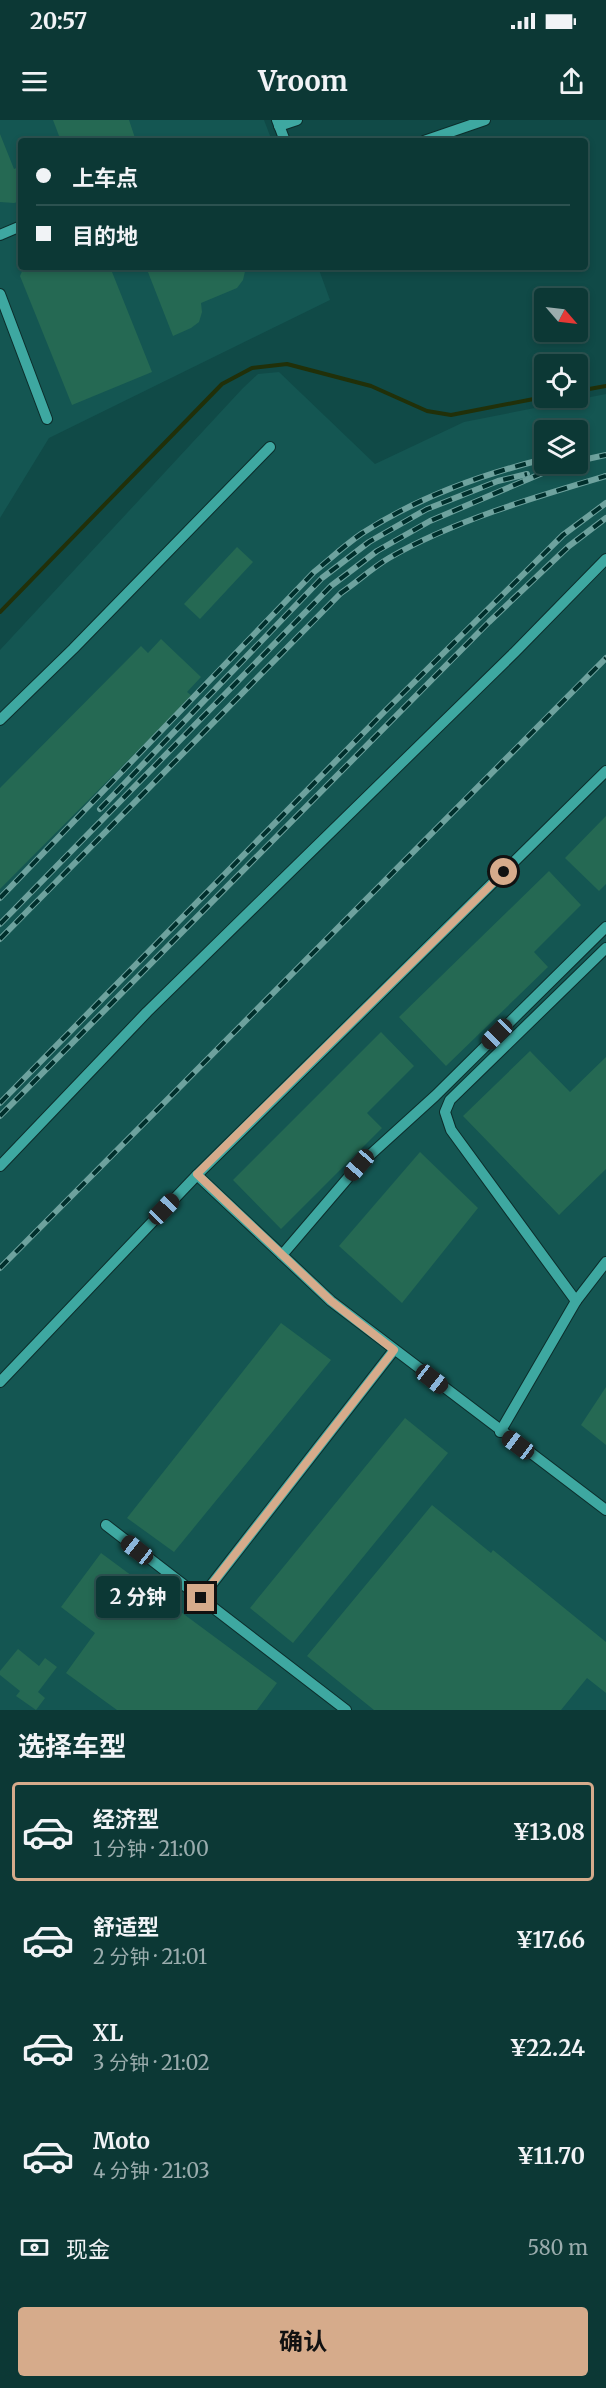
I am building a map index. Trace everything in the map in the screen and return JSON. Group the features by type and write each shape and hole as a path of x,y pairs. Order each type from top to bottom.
{"street":[{"path":"284,138 278,123 297,120"},
{"path":"433,138 485,120"},
{"path":"0,235 18,227"},
{"path":"0,294 47,419"},
{"path":"0,720 73,649 270,447"},
{"path":"0,1166 147,1012 515,652 606,559"},
{"path":"0,1382 197,1174 606,771"},
{"path":"282,1255 359,1165 435,1096 606,927"},
{"path":"576,1301 452,1130 445,1112 450,1100 603,956"},
{"path":"197,1174 331,1301 500,1432 606,1510"},
{"path":"500,1432 576,1301 606,1262"},
{"path":"201,1598 394,1350"},
{"path":"106,1525 346,1710"}],"shaded area":[{"path":"0,120 264,120 271,138 18,138 18,270 319,270 330,300 49,438 0,518"},
{"path":"279,372 375,464 464,422 535,408 588,408 588,398 606,394 606,1710 0,1710 0,650 258,374"}],"building":[{"path":"53,120 129,120 135,138 60,138"},
{"path":"0,134 14,169 18,167 18,202 0,202"},
{"path":"23,270 111,270 152,372 72,405 20,276"},
{"path":"147,270 245,270 243,280 237,288 201,303 202,312 199,322 173,336"},
{"path":"237,547 253,562 200,619 184,604"},
{"path":"161,639 201,677 187,692 192,696 0,889 0,788 141,646 148,653"},
{"path":"606,816 606,884 599,891 565,858"},
{"path":"549,871 581,905 534,952 548,967 446,1066 399,1017"},
{"path":"381,1032 414,1066 367,1113 382,1128 281,1229 233,1180"},
{"path":"530,1051 570,1092 606,1057 606,1169 559,1215 463,1116"},
{"path":"420,1152 478,1208 402,1303 339,1246"},
{"path":"281,1323 331,1360 174,1552 127,1518"},
{"path":"606,1387 606,1445 581,1425"},
{"path":"405,1418 448,1453 293,1643 250,1608"},
{"path":"432,1505 491,1553 493,1550 606,1642 606,1693 587,1678 561,1710 374,1710 307,1656"},
{"path":"101,1553 277,1683 257,1710 117,1710 66,1673 95,1633 61,1607"},
{"path":"18,1649 39,1666 45,1658 57,1667 38,1692 45,1698 36,1710 16,1696 20,1691 0,1675 0,1671"}],"waterway":[{"path":"0,612 222,384 252,368 287,364 371,386 427,411 451,415 534,399"},
{"path":"588,389 606,386"}],"railway":[{"path":"588,459 606,455"},
{"path":"0,898 314,572 343,547 383,521 427,498 496,472 534,462"},
{"path":"100,809 322,578 369,542 427,509 498,481 527,474"},
{"path":"0,924 331,586 377,551 430,521 540,474"},
{"path":"0,939 341,593 389,558 467,521 606,476"},
{"path":"0,1103 385,711 563,535 606,503"},
{"path":"0,1116 489,622 569,546 606,518"},
{"path":"0,1268 606,658"}],"route":[{"path":"201,1598 394,1350 331,1301 197,1174 504,872"}]}
